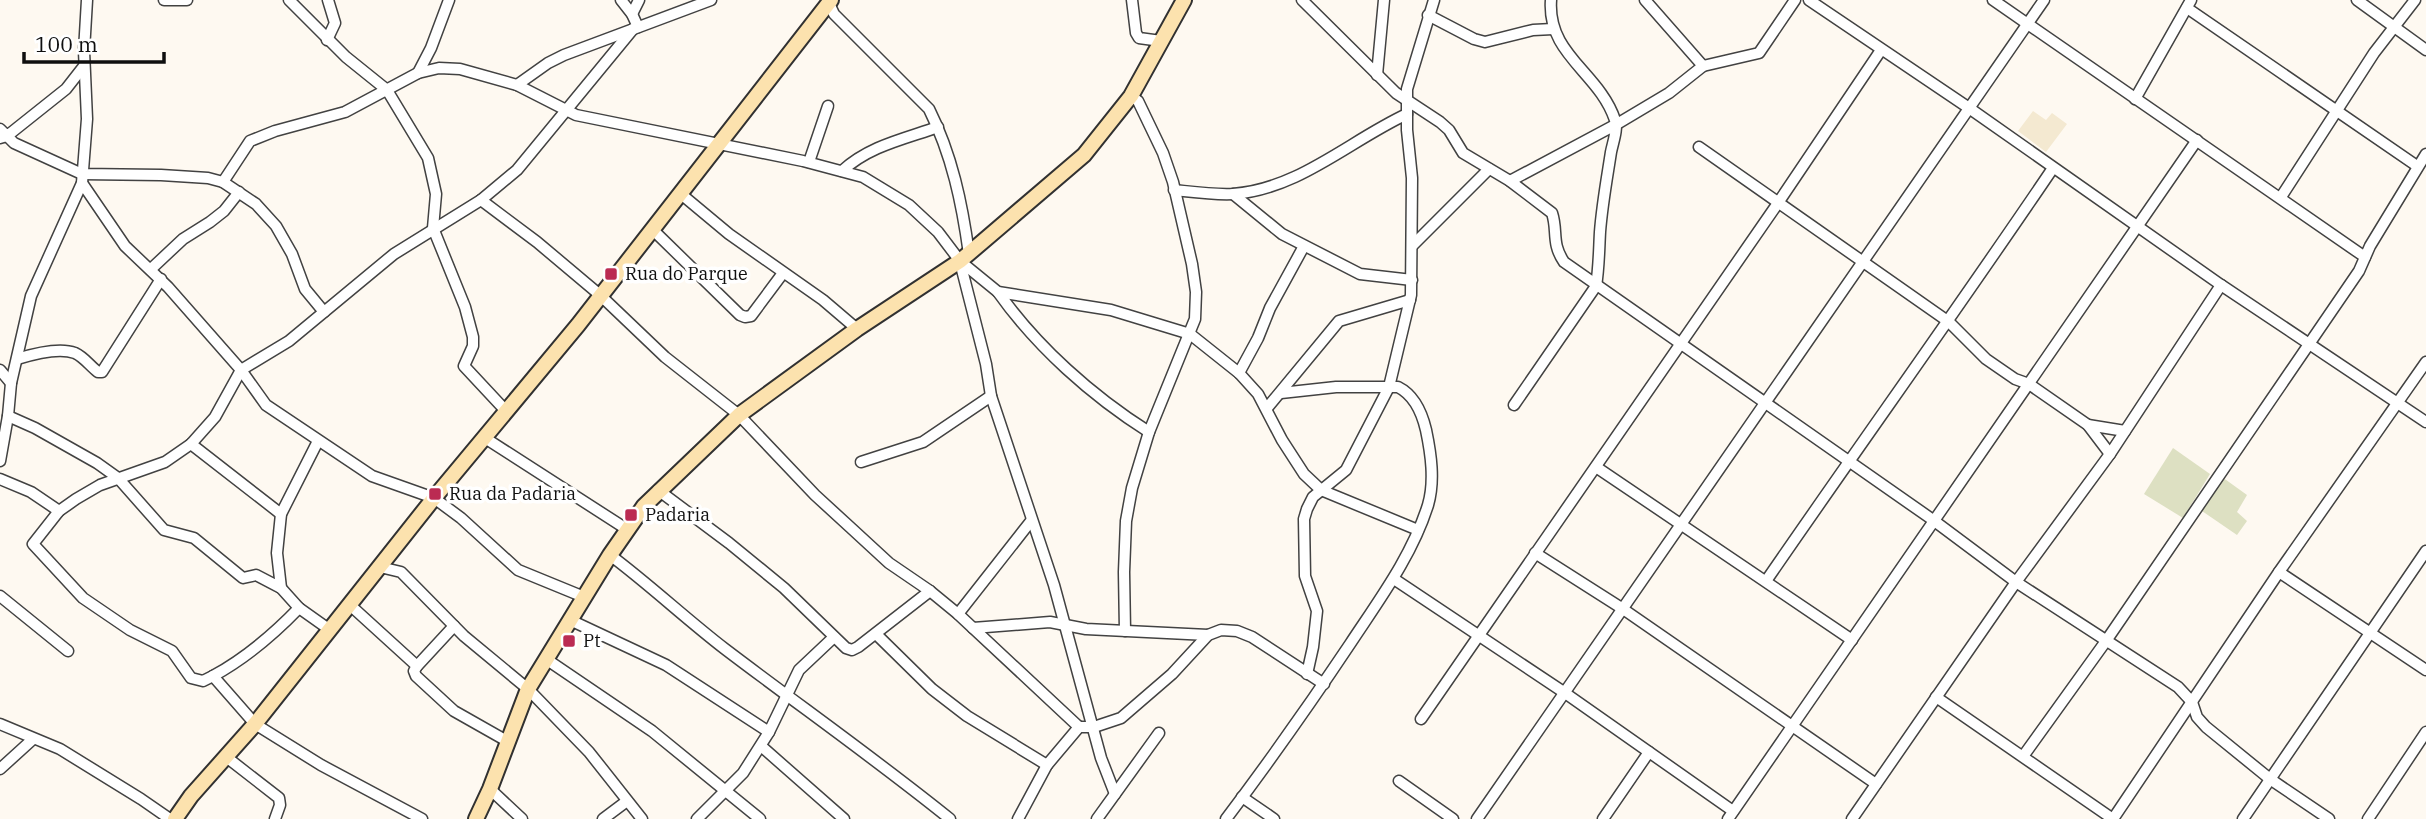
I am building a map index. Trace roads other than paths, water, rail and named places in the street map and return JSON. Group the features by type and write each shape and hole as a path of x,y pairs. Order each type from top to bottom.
{"street":[{"path":"0,461 11,383 30,296 82,179 87,118 84,66 88,0"},
{"path":"164,0 187,0"},
{"path":"289,0 327,40 387,90 428,158 436,194 433,228 465,307 473,337 473,346 464,366 506,411"},
{"path":"327,40 335,23 328,0"},
{"path":"418,73 431,48 449,0"},
{"path":"621,0 632,14 636,28"},
{"path":"632,14 639,0"},
{"path":"517,85 564,55 711,0"},
{"path":"1132,0 1134,26 1139,37 1161,41"},
{"path":"476,819 528,688 610,555 644,506 739,415 857,329 964,258 1084,155 1131,96 1184,0"},
{"path":"1302,0 1377,75 1407,100 1440,121 1463,153 1510,181 1552,213 1554,241 1563,262 1933,520 2016,582 2178,688 2192,702 2197,717 2206,727 2270,779 2329,819"},
{"path":"1377,75 1384,0"},
{"path":"1307,674 1317,611 1305,576 1304,519 1313,497 1346,470 1389,387 1410,300 1412,178 1407,89 1434,0"},
{"path":"1514,405 1596,286 1600,230 1617,124 1609,104 1565,50 1553,29 1551,0"},
{"path":"1645,0 1703,66"},
{"path":"1510,181 1617,124 1669,93 1703,66 1759,53 1795,0"},
{"path":"1809,0 1969,108 2308,345 2426,422"},
{"path":"1993,0 2365,257"},
{"path":"1478,819 2044,0"},
{"path":"2357,0 2426,50"},
{"path":"2281,197 2374,52 2415,0"},
{"path":"829,1 834,14 929,109 955,174 963,213 964,258 991,397 1066,626 1101,758 1115,794"},
{"path":"0,724 72,756 173,819 255,723 434,498 578,325 829,1"},
{"path":"2136,99 2189,4 2336,112 2417,166"},
{"path":"1428,15 1485,42 1533,30 1553,29"},
{"path":"299,608 237,664 203,681 191,678 172,651 130,630 94,606 35,549 34,540 59,511 76,499 118,478 165,462 191,444 215,417 241,370 289,341 394,254 481,200 517,170 636,28"},
{"path":"1421,719 1881,50"},
{"path":"84,66 66,89 2,134 82,179 181,176 223,182 264,211 276,226 292,254 305,289 324,312"},
{"path":"223,182 250,141 275,131 345,112 418,73 439,68 460,69 517,85 567,111 809,162 863,177 909,205 998,292 1012,311 1061,363 1124,416 1149,432"},
{"path":"1125,631 1126,521 1132,488 1149,432 1195,319 1196,292 1192,264 1163,153 1150,122 1138,101 1131,96"},
{"path":"809,162 828,106"},
{"path":"1174,190 1233,194 1278,183 1302,174 1407,114"},
{"path":"842,171 856,158 872,149 938,127"},
{"path":"1394,579 1649,752 1730,815 2197,140"},
{"path":"1699,147 1949,322 1986,359 2015,379 2029,384 2088,425 2110,454"},
{"path":"2024,755 2106,641 2359,271 2426,154"},
{"path":"1766,581 1848,461 1949,322 2053,168"},
{"path":"1412,246 1489,169"},
{"path":"82,179 116,236 161,279 241,370 267,405 372,476 434,498 470,526 518,570 584,597"},
{"path":"151,269 183,239 224,211 239,192"},
{"path":"681,194 729,234 823,300 857,329"},
{"path":"1233,194 1276,229 1360,274 1412,280"},
{"path":"481,200 537,242 600,295 664,357 739,415 833,512 889,563 958,614 1079,727 1094,727 1121,718 1172,674 1208,635"},
{"path":"652,229 745,317 751,316 783,273"},
{"path":"1239,373 1304,246"},
{"path":"17,359 31,354 68,352 83,358 98,372 103,372 161,279"},
{"path":"1852,819 2016,582 2110,454 2221,285"},
{"path":"998,292 1111,310 1190,334 1239,373 1258,394 1282,440 1304,474 1321,490 1418,530"},
{"path":"1267,408 1339,321 1410,300"},
{"path":"1936,697 2024,755 2113,819 2279,572 2426,362"},
{"path":"0,370 11,383"},
{"path":"1226,819 1291,733 1394,579 1429,502 1431,452 1424,423 1407,391 1398,387 1336,387 1280,393"},
{"path":"862,462 923,442 991,397"},
{"path":"8,416 78,452 118,478 164,530 194,538 243,578 256,575 281,588 299,608 330,630"},
{"path":"2088,425 2125,432"},
{"path":"485,438 628,530"},
{"path":"281,588 277,553 281,514 318,441"},
{"path":"191,444 281,514"},
{"path":"1595,467 1852,640"},
{"path":"0,479 31,492 59,511"},
{"path":"658,490 775,581 846,648 852,650 876,634 930,591"},
{"path":"958,614 1031,521"},
{"path":"2243,819 2426,551"},
{"path":"1535,552 1623,609 1877,784"},
{"path":"610,555 706,635 867,753 950,819"},
{"path":"380,567 401,572 495,664 528,688 589,752 642,819"},
{"path":"2279,572 2426,670"},
{"path":"0,596 68,651"},
{"path":"350,605 417,666"},
{"path":"570,621 666,665 769,732"},
{"path":"973,628 1050,622 1125,631 1208,635 1221,630 1237,631 1252,637 1324,684"},
{"path":"454,626 417,666 414,671 416,676 454,711 507,741"},
{"path":"876,634 932,688 967,716 1047,765"},
{"path":"697,819 743,773 769,732 799,670 834,636"},
{"path":"546,659 652,731 760,819"},
{"path":"213,676 255,723 321,765 422,819"},
{"path":"1018,819 1047,765 1079,727"},
{"path":"2368,819 2426,732"},
{"path":"1097,819 1159,733"},
{"path":"0,769 33,739"},
{"path":"761,746 844,819"},
{"path":"1603,819 1649,752"},
{"path":"225,756 279,798 280,805 275,819"},
{"path":"1399,781 1453,819"},
{"path":"490,789 522,819"},
{"path":"1242,797 1274,819"},
{"path":"603,819 627,801"}],"place":[{"name":"Rua do Parque","path":"611,274"},
{"name":"Rua da Padaria","path":"435,494"},
{"name":"Padaria","path":"631,515"},
{"name":"Pt","path":"569,641"}]}
